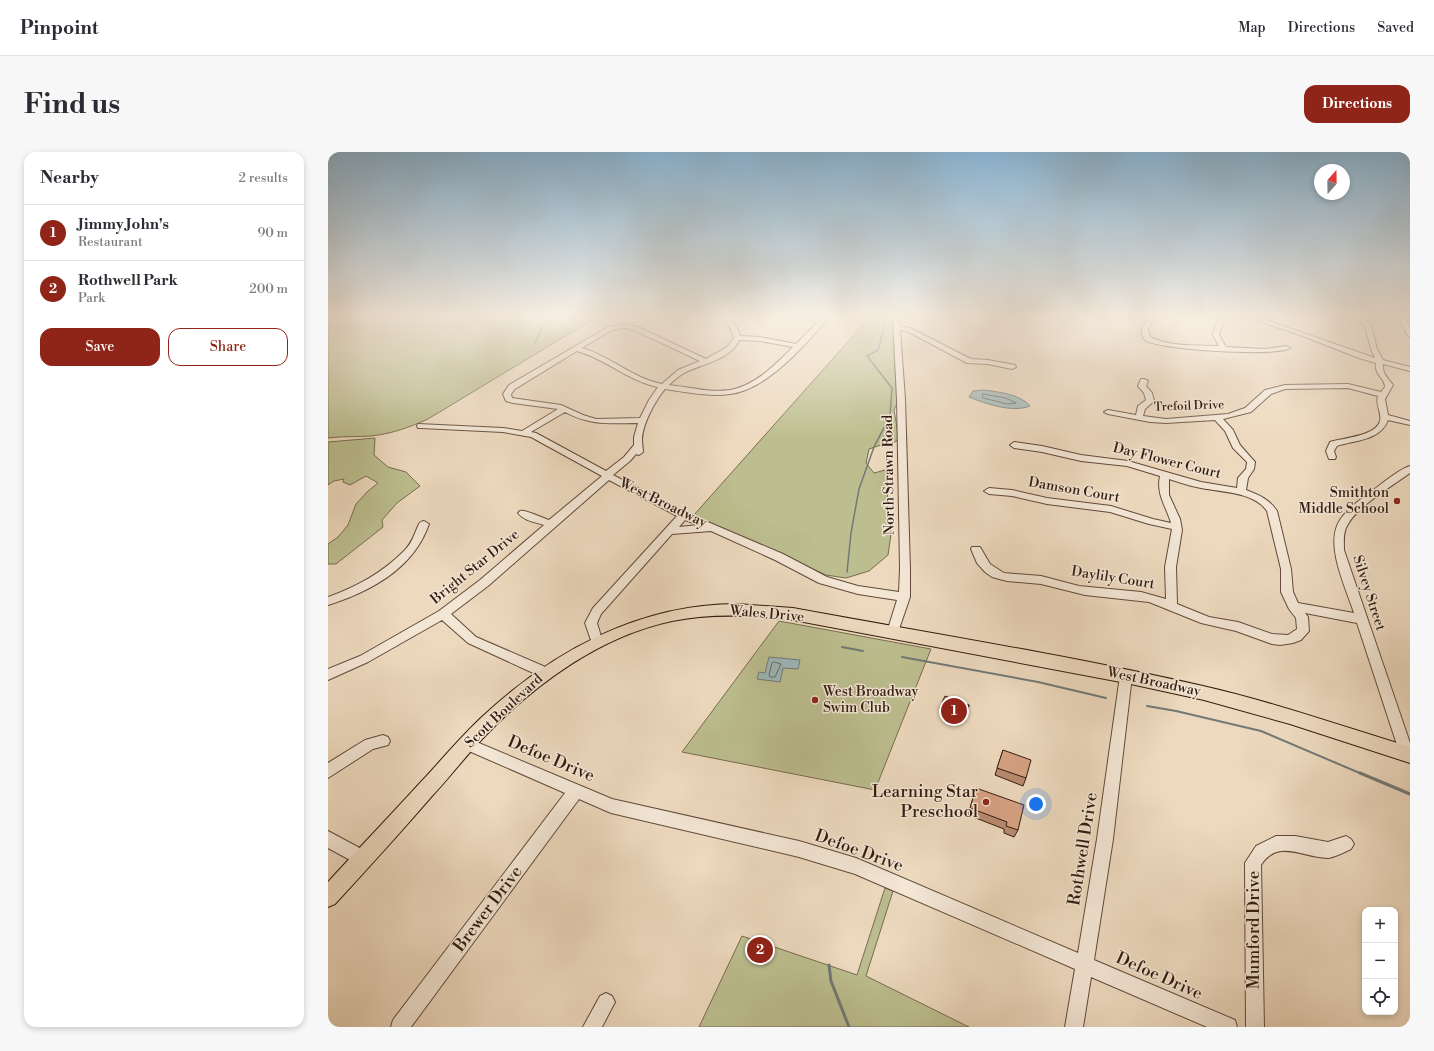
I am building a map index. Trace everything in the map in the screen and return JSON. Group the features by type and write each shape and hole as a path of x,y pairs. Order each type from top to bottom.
{"main road":[{"name":"Wales Drive","path":"597,643 616,634 653,621 679,615 749,609 793,614 893,632"},
{"name":"West Broadway","path":"893,632 1126,676 1204,693 1408,754"},
{"name":"Scott Boulevard","path":"328,897 467,744 507,704 546,673 597,643"}],"street":[{"path":"561,357 512,387 507,394 509,399 516,402 557,406 580,417 596,421 644,420 654,398 664,385 681,372 713,357"},
{"path":"599,357 643,380 664,385 710,392 736,391 743,389 758,380 785,357"},
{"path":"696,357 705,361"},
{"name":"North Strawn Road","path":"893,632 904,597 905,568 899,357"},
{"path":"962,357 970,361 988,362 1012,367"},
{"path":"1360,357 1380,363 1410,369"},
{"path":"1332,457 1330,451 1334,444 1359,438 1378,430 1383,422 1384,416 1381,404 1382,395 1389,386 1380,373 1378,357"},
{"path":"1139,418 1141,408 1150,401 1148,393 1142,386 1144,380"},
{"name":"Trefoil Drive","path":"1108,412 1139,418 1166,420 1218,418 1235,415 1248,410 1268,392 1285,387 1348,386 1382,395"},
{"path":"524,433 565,409"},
{"path":"1384,416 1410,423"},
{"path":"1218,418 1229,430 1236,446 1251,462 1250,469 1243,478 1241,492"},
{"name":"Bright Star Drive","path":"328,675 364,659 443,614 484,583 599,482 608,476 616,475 629,466 639,452 637,446 644,420"},
{"name":"West Broadway","path":"421,426 503,430 524,433 538,438 684,515 779,557 823,580 858,590 904,597"},
{"name":"Day Flower Court","path":"1014,445 1042,449 1081,458 1112,460 1166,474 1200,485 1249,494 1264,503 1272,511 1286,569 1286,592 1293,606"},
{"name":"Silvey Street","path":"1408,754 1362,619 1340,550 1339,541 1341,526 1347,517 1358,507 1410,469"},
{"path":"1166,474 1162,488 1177,527 1177,535 1170,562 1172,587 1171,605"},
{"name":"Damson Court","path":"989,491 1012,493 1047,501 1111,509 1152,522 1177,527"},
{"path":"523,513 530,518 551,524"},
{"path":"597,643 591,623 597,611 684,515"},
{"path":"328,601 340,598 364,587 386,572 411,551 422,533 424,524"},
{"path":"670,531 712,528"},
{"name":"Daylily Court","path":"976,549 983,565 996,574 1005,577 1042,580 1084,591 1126,594 1149,598 1171,605 1206,620 1231,625 1269,638 1282,640 1300,636 1304,625 1302,617 1293,606"},
{"path":"1293,606 1362,619"},
{"path":"443,614 472,640 546,673"},
{"name":"Rothwell Drive","path":"1074,1027 1105,839 1126,676"},
{"path":"328,771 370,744 383,741"},
{"name":"Defoe Drive","path":"467,744 610,806 799,849 856,866 1228,1027"},
{"name":"Brewer Drive","path":"400,1027 576,790"},
{"path":"328,839 363,859"},
{"name":"Mumford Drive","path":"1255,1027 1253,863 1261,851 1276,844 1295,844 1328,850 1346,844"},
{"path":"592,1027 606,1002"}],"green space":[{"path":"328,357 531,357 428,419 414,425 386,434 328,438"},
{"path":"835,357 894,357 897,404 894,410 899,439 889,446 881,445 869,449 866,463 874,473 889,469 893,473 886,479 891,534 888,555 869,571 846,578 826,575 693,516"},
{"path":"375,438 374,455 388,467 406,472 420,486 397,503 382,520 383,527 336,564 328,564 328,544 338,537 348,525 356,504 378,483 366,476 350,485 343,482 344,479 334,481 328,485 328,442"},
{"name":"West Broadway Swim Club","path":"779,621 931,649 875,790 682,752"},
{"path":"885,888 893,891 866,976 969,1027 699,1027 742,936 857,975"}],"water":[{"path":"984,390 1015,396 1030,406 1016,409 1000,407 969,397 973,391"},
{"path":"769,657 800,660 798,669 783,668 780,682 757,679 759,672 765,673"}],"building":[{"path":"945,696 969,705 965,716 940,707"},
{"path":"1003,750 1031,760 1026,778 997,768"},
{"path":"976,788 1024,805 1018,830 1006,826 1007,822 970,808"}],"waterway":[{"path":"847,572 851,533 859,489 874,447 890,416 892,388 868,357"},
{"path":"842,647 863,651"},
{"path":"902,657 1038,682 1106,698"},
{"path":"1147,706 1176,711 1261,731 1362,774"},
{"path":"1360,773 1410,794"},
{"path":"829,965 831,981 849,1027"}],"place":[{"name":"Smithton Middle School","path":"1397,501"},
{"name":"West Broadway Swim Club","path":"815,700"},
{"name":"Jimmy John's","path":"954,711"},
{"name":"Learning Star Preschool","path":"986,802"},
{"name":"Rothwell Park","path":"760,950"}]}
